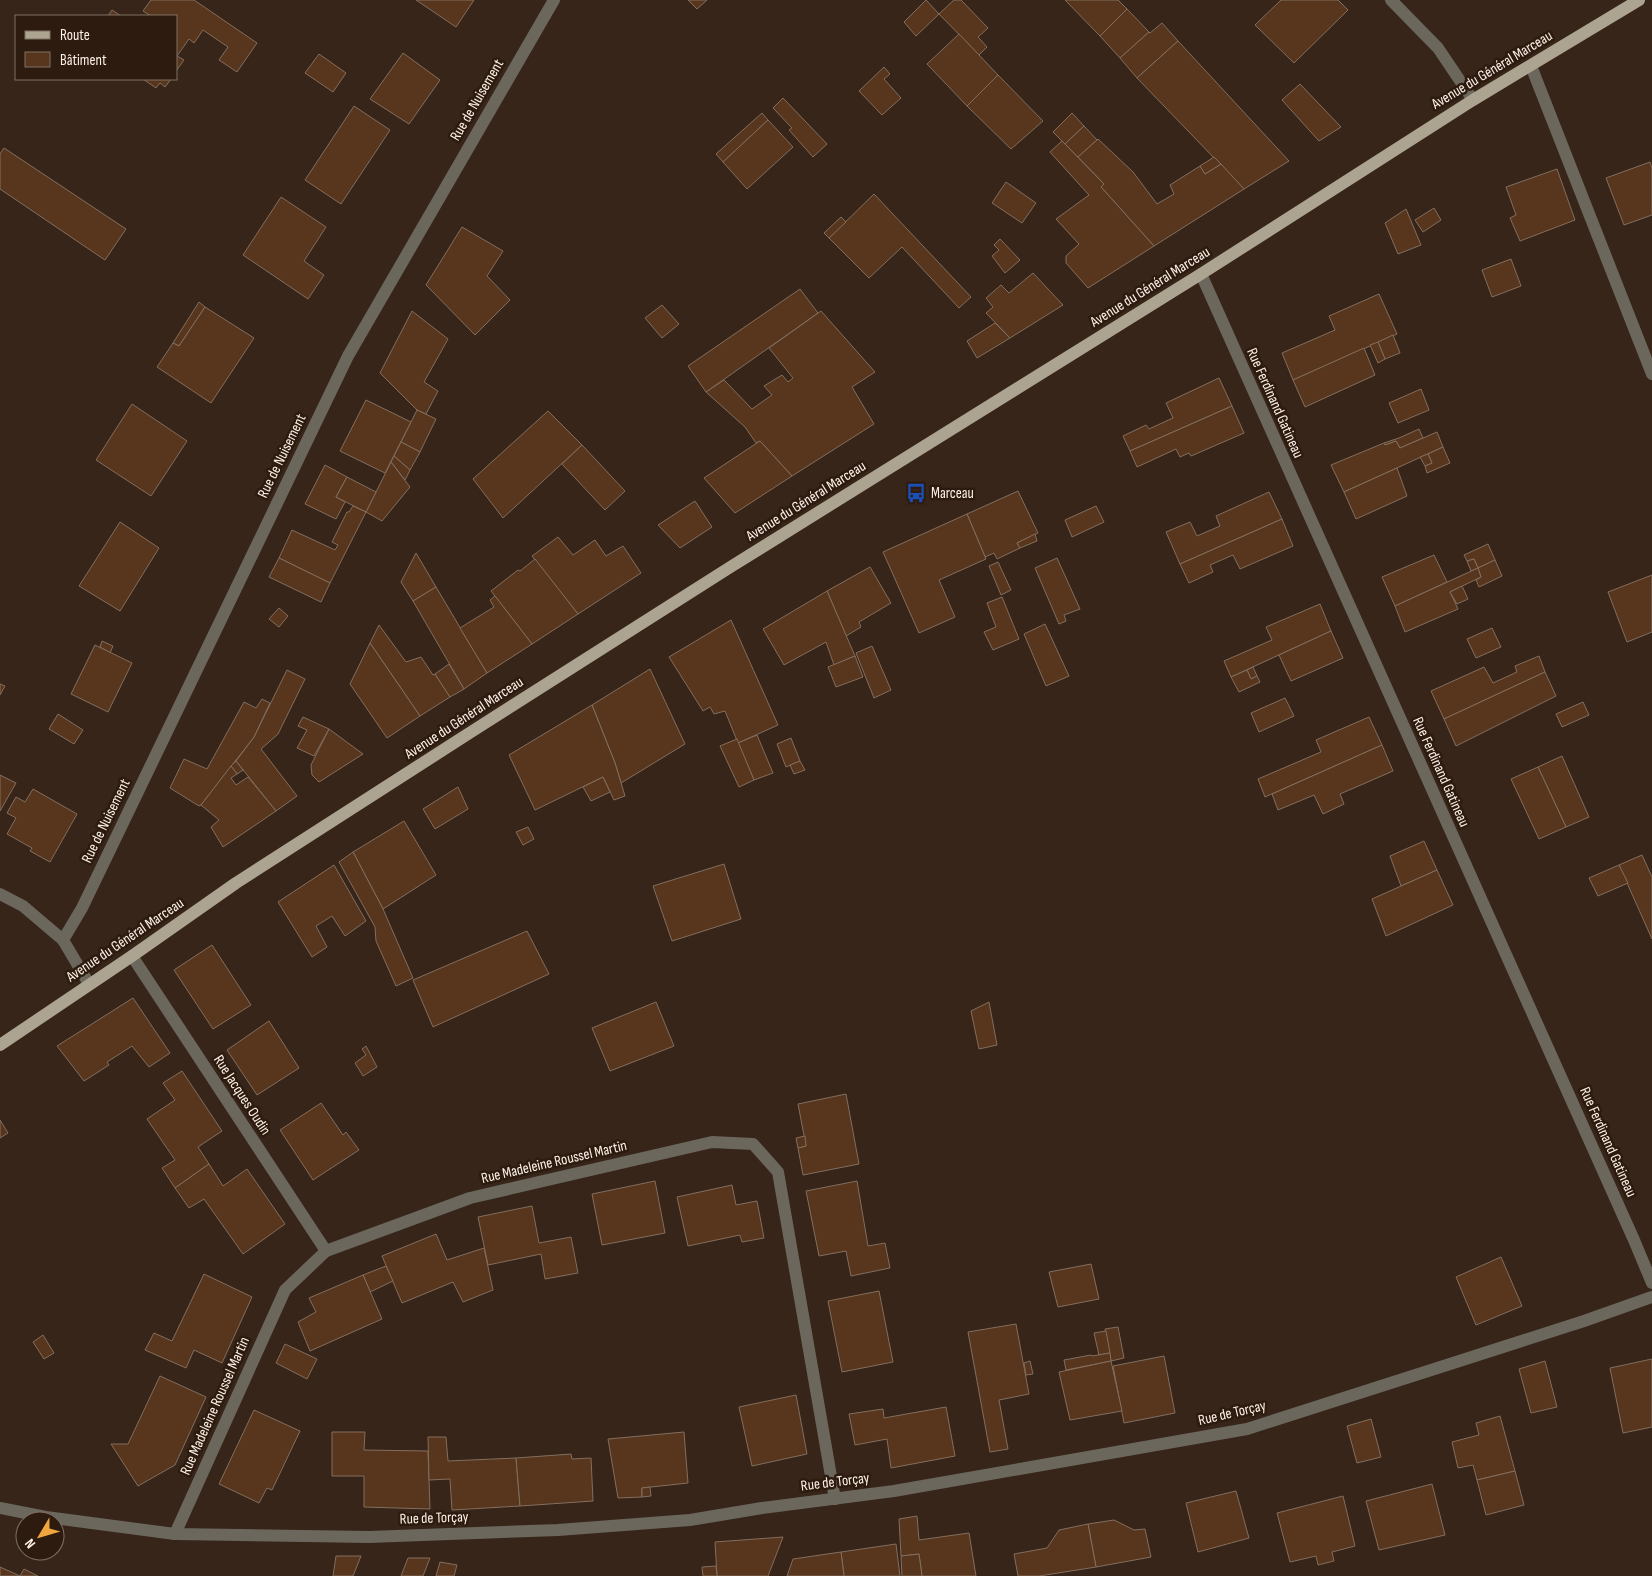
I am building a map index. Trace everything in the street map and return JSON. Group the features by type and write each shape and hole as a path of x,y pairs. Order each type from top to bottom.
{"main road":[{"name":"Avenue du Général Marceau","path":"0,1045 236,883 479,727 732,566 1201,274 1473,100 1638,0"}],"street":[{"name":"Rue de Nuisement","path":"63,940 82,908 348,356 554,0"},
{"path":"1392,0 1438,48 1473,100"},
{"path":"1531,66 1652,374"},
{"name":"Rue Ferdinand Gatineau","path":"1201,274 1652,1283"},
{"path":"0,894 23,906 63,940 89,984"},
{"name":"Rue Jacques Oudin","path":"132,956 326,1251"},
{"name":"Rue Madeleine Roussel Martin","path":"175,1534 285,1290 326,1251 470,1198 712,1142 753,1144 778,1172 835,1499"},
{"name":"Rue de Torçay","path":"0,1508 46,1517 175,1534 369,1537 558,1530 690,1520 762,1508 894,1491 1248,1428 1584,1321 1652,1296"}],"building":[{"path":"151,0 194,0 257,43 237,72 219,60 228,47 203,30 194,43 189,39 178,55 178,15 149,15 143,11"},
{"path":"416,0 474,0 456,27"},
{"path":"688,0 707,0 697,9"},
{"path":"926,0 939,14 916,36 904,22"},
{"path":"954,0 961,0 988,28 978,37 987,47 979,55 939,14"},
{"path":"1065,0 1118,0 1127,9 1100,36"},
{"path":"1281,0 1338,0 1348,10 1294,63 1255,25"},
{"path":"1127,9 1149,32 1120,58 1100,36"},
{"path":"112,10 120,15 109,15"},
{"path":"1162,23 1178,41 1137,78 1120,58"},
{"path":"959,34 998,75 967,106 927,64"},
{"path":"1178,41 1289,161 1244,189 1137,78"},
{"path":"403,53 440,80 409,124 370,99"},
{"path":"319,54 346,73 333,92 305,73"},
{"path":"178,57 184,60 178,68"},
{"path":"884,67 890,74 884,79 901,98 882,115 859,91"},
{"path":"998,75 1043,121 1011,149 967,106"},
{"path":"144,80 170,80 165,87 160,83 156,88"},
{"path":"1300,84 1341,127 1319,141 1282,100"},
{"path":"783,98 827,144 813,157 789,130 792,128 773,108"},
{"path":"354,106 390,130 341,204 305,180"},
{"path":"762,113 768,120 723,162 716,154"},
{"path":"1072,113 1084,126 1065,144 1053,132"},
{"path":"768,120 793,147 747,189 723,162"},
{"path":"1084,126 1097,140 1078,157 1065,144"},
{"path":"1098,139 1133,172 1157,204 1174,194 1170,185 1200,166 1205,174 1221,164 1244,189 1154,246 1101,187 1104,184 1078,157"},
{"path":"1062,141 1104,184 1101,187 1154,246 1088,288 1066,263 1066,256 1079,244 1056,219 1089,195 1050,152"},
{"path":"4,148 126,229 105,260 0,189 0,154"},
{"path":"1214,157 1221,164 1205,174 1200,166"},
{"path":"1650,162 1652,168 1652,215 1624,225 1606,178"},
{"path":"1557,169 1575,220 1520,241 1510,218 1516,215 1506,187"},
{"path":"1006,182 1036,203 1022,223 992,203"},
{"path":"874,194 971,297 959,308 902,247 869,278 829,238"},
{"path":"281,197 326,227 304,261 324,275 308,299 243,255"},
{"path":"1434,208 1441,220 1423,232 1415,220"},
{"path":"1406,209 1421,245 1398,254 1385,223"},
{"path":"841,217 846,222 829,238 824,233"},
{"path":"462,227 503,251 487,276 510,300 475,335 426,285"},
{"path":"1000,239 1020,260 1005,273 992,256 999,250 994,245"},
{"path":"1511,259 1521,286 1492,297 1482,270"},
{"path":"1033,273 1063,305 1010,338 986,313 993,307 986,298 1001,285 1009,293"},
{"path":"800,289 818,313 706,392 688,366"},
{"path":"1379,294 1397,334 1293,380 1282,353 1335,330 1329,316"},
{"path":"199,302 205,307 179,346 173,343"},
{"path":"662,305 679,324 662,338 645,318"},
{"path":"205,307 254,338 211,403 157,367 173,343 179,346"},
{"path":"412,311 448,339 424,382 438,391 426,414 417,410 380,373"},
{"path":"821,311 875,372 852,387 874,424 792,476 760,441 756,443 745,427 706,392 724,380 752,409 772,395 764,386 782,375 788,382 793,378 769,348"},
{"path":"995,323 1010,338 977,358 967,341"},
{"path":"1393,335 1400,353 1385,359 1378,342"},
{"path":"1378,342 1385,359 1378,363 1370,345"},
{"path":"1364,348 1375,375 1305,407 1293,380"},
{"path":"1219,378 1232,406 1130,451 1123,436 1146,425 1149,429 1173,418 1166,403"},
{"path":"1421,389 1429,410 1398,423 1389,403"},
{"path":"366,400 411,422 385,473 340,451"},
{"path":"132,404 187,441 151,496 96,460"},
{"path":"1232,406 1244,433 1191,456 1189,453 1180,457 1176,449 1137,467 1130,451"},
{"path":"417,410 436,419 420,452 401,442"},
{"path":"548,411 582,445 503,518 473,479"},
{"path":"1419,429 1423,438 1400,448 1396,441 1385,445 1384,443 1399,438"},
{"path":"1437,432 1443,447 1344,492 1331,465 1384,443 1385,445 1396,441 1400,448"},
{"path":"760,441 792,476 735,513 704,478"},
{"path":"401,442 420,452 410,470 394,456"},
{"path":"582,445 625,491 605,510 562,464"},
{"path":"1443,447 1450,463 1427,473 1425,466 1432,463 1428,454"},
{"path":"1428,454 1432,463 1425,466 1420,457"},
{"path":"394,456 410,470 405,480 391,462"},
{"path":"391,462 410,487 382,521 366,512"},
{"path":"325,465 347,477 336,497 345,502 336,519 305,504"},
{"path":"1397,468 1407,496 1356,519 1344,492"},
{"path":"347,477 376,492 366,512 336,497"},
{"path":"1018,491 1038,533 1017,543 1020,548 997,559 994,553 985,557 967,514"},
{"path":"1269,492 1282,519 1180,564 1166,532 1190,522 1197,536 1220,526 1216,516"},
{"path":"695,501 712,527 680,548 658,525"},
{"path":"353,506 366,512 330,583 279,558 292,530 335,550 338,545 332,542 347,512"},
{"path":"1096,506 1104,522 1072,537 1065,520"},
{"path":"967,514 986,559 939,580 955,617 919,633 883,552"},
{"path":"1282,519 1293,546 1240,569 1233,555 1210,565 1213,572 1189,583 1180,564"},
{"path":"120,522 159,548 120,611 79,586"},
{"path":"1035,534 1037,541 1020,548 1017,543"},
{"path":"558,537 573,555 595,540 606,556 623,546 641,573 578,614 532,556"},
{"path":"1488,544 1495,560 1478,568 1474,559 1467,561 1464,555"},
{"path":"416,553 436,587 413,601 401,582"},
{"path":"1434,555 1447,582 1395,606 1382,577"},
{"path":"279,558 330,583 321,602 269,577"},
{"path":"1057,558 1080,609 1064,615 1066,621 1059,624 1035,568"},
{"path":"535,559 578,614 532,644 491,591"},
{"path":"1474,559 1478,568 1471,571 1467,561"},
{"path":"1495,560 1502,576 1479,587 1476,580 1481,577 1478,568"},
{"path":"998,562 1011,590 1001,595 989,566"},
{"path":"870,567 891,603 859,622 861,627 846,636 827,591"},
{"path":"1478,568 1481,577 1450,592 1458,609 1405,632 1395,606"},
{"path":"1652,575 1652,632 1627,642 1608,592"},
{"path":"1462,586 1468,599 1457,604 1450,592"},
{"path":"436,587 487,673 464,689 413,601"},
{"path":"827,591 855,656 834,665 826,642 784,665 763,629"},
{"path":"495,596 532,644 487,673 460,628 494,607 490,600"},
{"path":"1002,597 1019,639 993,650 984,632 996,627 987,603"},
{"path":"1320,604 1331,631 1231,677 1224,661 1272,640 1266,627"},
{"path":"279,608 288,616 279,627 269,619"},
{"path":"731,620 778,725 738,743 725,711 714,714 710,707 703,711 669,657"},
{"path":"1045,624 1069,676 1046,686 1024,634"},
{"path":"379,625 406,662 421,657 450,697 420,716 370,643"},
{"path":"1492,628 1501,647 1476,658 1467,639"},
{"path":"1331,631 1343,658 1291,681 1279,655"},
{"path":"102,641 113,646 110,653 100,647"},
{"path":"370,643 420,716 387,738 350,684"},
{"path":"95,645 132,663 108,712 71,694"},
{"path":"872,646 891,690 874,698 856,653"},
{"path":"855,656 863,677 836,687 828,667"},
{"path":"1539,656 1545,672 1444,719 1431,691 1484,667 1493,683 1517,672 1515,666"},
{"path":"449,664 464,689 450,697 435,674"},
{"path":"1253,667 1257,676 1251,679 1247,670"},
{"path":"650,669 685,744 621,783 592,705"},
{"path":"287,670 305,679 278,734 261,749 297,796 276,811 236,761 254,737"},
{"path":"1247,670 1251,679 1257,676 1260,682 1239,692 1231,677"},
{"path":"1545,672 1556,696 1456,746 1444,719"},
{"path":"0,684 5,686 0,695"},
{"path":"1285,698 1294,716 1259,732 1251,713"},
{"path":"262,699 270,703 254,737 201,805 199,806 170,788 184,759 207,769 244,702 256,708"},
{"path":"1583,702 1589,715 1562,727 1556,714"},
{"path":"592,705 615,763 625,796 614,800 603,777 535,810 509,755"},
{"path":"58,714 83,730 74,744 49,729"},
{"path":"303,717 329,729 314,756 297,748 307,730 298,726"},
{"path":"1369,717 1382,745 1265,797 1258,779 1321,752 1316,740"},
{"path":"329,729 363,754 319,782 312,775 311,765"},
{"path":"757,735 773,773 754,780 738,743"},
{"path":"791,738 800,761 786,767 777,744"},
{"path":"737,739 754,780 739,787 720,746"},
{"path":"1382,745 1393,771 1340,794 1344,804 1323,814 1314,795 1278,810 1272,794"},
{"path":"1562,756 1589,817 1566,827 1538,767"},
{"path":"236,761 243,770 237,774 231,766"},
{"path":"800,761 805,770 794,774 790,765"},
{"path":"231,766 237,774 231,778 236,785 248,777 276,811 223,847 211,827 219,820 201,805"},
{"path":"1538,767 1566,827 1539,839 1511,779"},
{"path":"0,775 16,783 0,811"},
{"path":"603,777 610,792 591,801 583,787"},
{"path":"458,787 468,809 435,829 423,809"},
{"path":"33,789 77,814 50,862 30,851 32,848 7,834 16,818 7,813 16,797 25,802"},
{"path":"404,821 436,875 383,909 353,852"},
{"path":"528,827 534,839 523,845 516,832"},
{"path":"1424,841 1437,870 1401,886 1390,856"},
{"path":"353,852 383,909 413,978 396,986 376,941 375,927 339,862"},
{"path":"1642,855 1652,877 1652,939 1619,865"},
{"path":"724,864 741,919 672,941 653,886"},
{"path":"334,865 366,921 345,936 332,916 316,926 327,947 312,957 278,902"},
{"path":"1619,865 1628,883 1598,896 1589,878"},
{"path":"1437,870 1453,905 1386,936 1372,899"},
{"path":"527,931 549,974 433,1027 413,980"},
{"path":"212,945 251,1005 213,1029 174,970"},
{"path":"133,998 170,1053 149,1067 132,1046 107,1062 109,1065 84,1081 57,1046"},
{"path":"656,1002 674,1046 610,1071 592,1028"},
{"path":"989,1002 997,1045 979,1049 971,1011"},
{"path":"269,1021 299,1068 257,1095 227,1050"},
{"path":"366,1046 377,1067 363,1076 355,1063 366,1055 362,1049"},
{"path":"182,1071 222,1131 198,1147 209,1164 175,1188 162,1168 175,1160 147,1119 175,1100 163,1083"},
{"path":"846,1094 859,1164 803,1175 798,1148 806,1146 798,1104"},
{"path":"321,1103 343,1135 346,1132 359,1150 313,1180 280,1130"},
{"path":"0,1120 8,1133 0,1138"},
{"path":"805,1136 806,1146 798,1148 796,1138"},
{"path":"209,1164 223,1186 247,1169 285,1224 243,1254 204,1199 189,1208 175,1188"},
{"path":"655,1181 665,1233 602,1245 592,1194"},
{"path":"857,1181 868,1246 885,1243 890,1268 851,1276 846,1251 819,1256 806,1191"},
{"path":"732,1185 736,1205 757,1201 764,1238 742,1242 740,1235 688,1246 677,1197"},
{"path":"532,1206 539,1243 571,1237 578,1273 545,1279 541,1254 488,1265 478,1217"},
{"path":"436,1234 447,1260 484,1248 493,1290 463,1302 453,1282 402,1303 382,1256"},
{"path":"1501,1257 1522,1306 1476,1325 1456,1277"},
{"path":"1091,1264 1099,1299 1058,1307 1049,1272"},
{"path":"386,1266 393,1281 370,1292 363,1275"},
{"path":"204,1274 252,1297 222,1363 194,1350 186,1368 145,1350 154,1333 172,1341"},
{"path":"363,1275 382,1319 310,1351 298,1322 316,1312 309,1298"},
{"path":"879,1291 893,1362 842,1372 828,1301"},
{"path":"1016,1324 1029,1394 999,1400 1008,1449 990,1452 968,1332"},
{"path":"1118,1327 1124,1358 1111,1361 1105,1329"},
{"path":"1106,1331 1110,1353 1099,1355 1094,1333"},
{"path":"43,1335 54,1353 44,1359 33,1342"},
{"path":"285,1344 317,1359 307,1379 276,1363"},
{"path":"1110,1353 1111,1361 1066,1370 1064,1360"},
{"path":"1164,1356 1175,1413 1124,1423 1113,1366"},
{"path":"1652,1359 1652,1427 1623,1433 1610,1368"},
{"path":"1030,1361 1033,1374 1026,1375 1024,1363"},
{"path":"1111,1361 1122,1411 1070,1420 1059,1372"},
{"path":"1545,1361 1557,1407 1531,1413 1519,1369"},
{"path":"160,1376 206,1397 175,1465 138,1486 111,1444 128,1444"},
{"path":"796,1395 807,1454 752,1466 739,1407"},
{"path":"946,1407 955,1456 891,1468 887,1439 855,1445 849,1414 883,1409 884,1418"},
{"path":"254,1410 300,1431 272,1490 267,1488 259,1503 219,1484"},
{"path":"1500,1416 1515,1471 1477,1480 1473,1465 1458,1468 1452,1442 1479,1435 1476,1423"},
{"path":"1371,1419 1381,1457 1357,1463 1347,1426"},
{"path":"332,1432 365,1432 364,1450 428,1451 430,1509 364,1507 364,1476 332,1476"},
{"path":"684,1432 688,1483 642,1488 642,1497 618,1498 608,1439"},
{"path":"428,1437 446,1437 448,1461 516,1458 520,1506 452,1510 450,1479 429,1480"},
{"path":"571,1454 572,1459 591,1458 593,1501 520,1506 516,1458"},
{"path":"1515,1471 1524,1505 1486,1515 1477,1480"},
{"path":"1432,1484 1445,1535 1379,1550 1366,1501"},
{"path":"650,1487 651,1496 642,1497 642,1488"},
{"path":"1236,1491 1249,1538 1198,1552 1186,1503"},
{"path":"1343,1496 1355,1546 1332,1552 1334,1561 1318,1565 1316,1556 1290,1562 1277,1513"},
{"path":"917,1516 919,1540 969,1533 976,1576 922,1576 919,1554 901,1556 899,1519"},
{"path":"1114,1520 1134,1530 1145,1529 1151,1557 1096,1567 1088,1524"},
{"path":"1088,1524 1096,1567 1039,1576 1018,1576 1014,1554 1047,1548 1059,1530"},
{"path":"783,1537 768,1576 717,1576 715,1542"},
{"path":"896,1544 900,1576 844,1576 841,1552"},
{"path":"841,1552 844,1576 787,1576 793,1559"},
{"path":"919,1554 922,1576 902,1576 901,1556"},
{"path":"336,1556 361,1556 353,1576 333,1576"},
{"path":"408,1558 430,1558 423,1576 401,1576"},
{"path":"440,1562 457,1565 454,1576 436,1576"},
{"path":"716,1566 717,1576 703,1576 702,1567"},
{"path":"0,1567 20,1576 0,1576"},
{"path":"24,1569 38,1576 20,1576"}],"place":[{"name":"Marceau","path":"916,493"}]}
